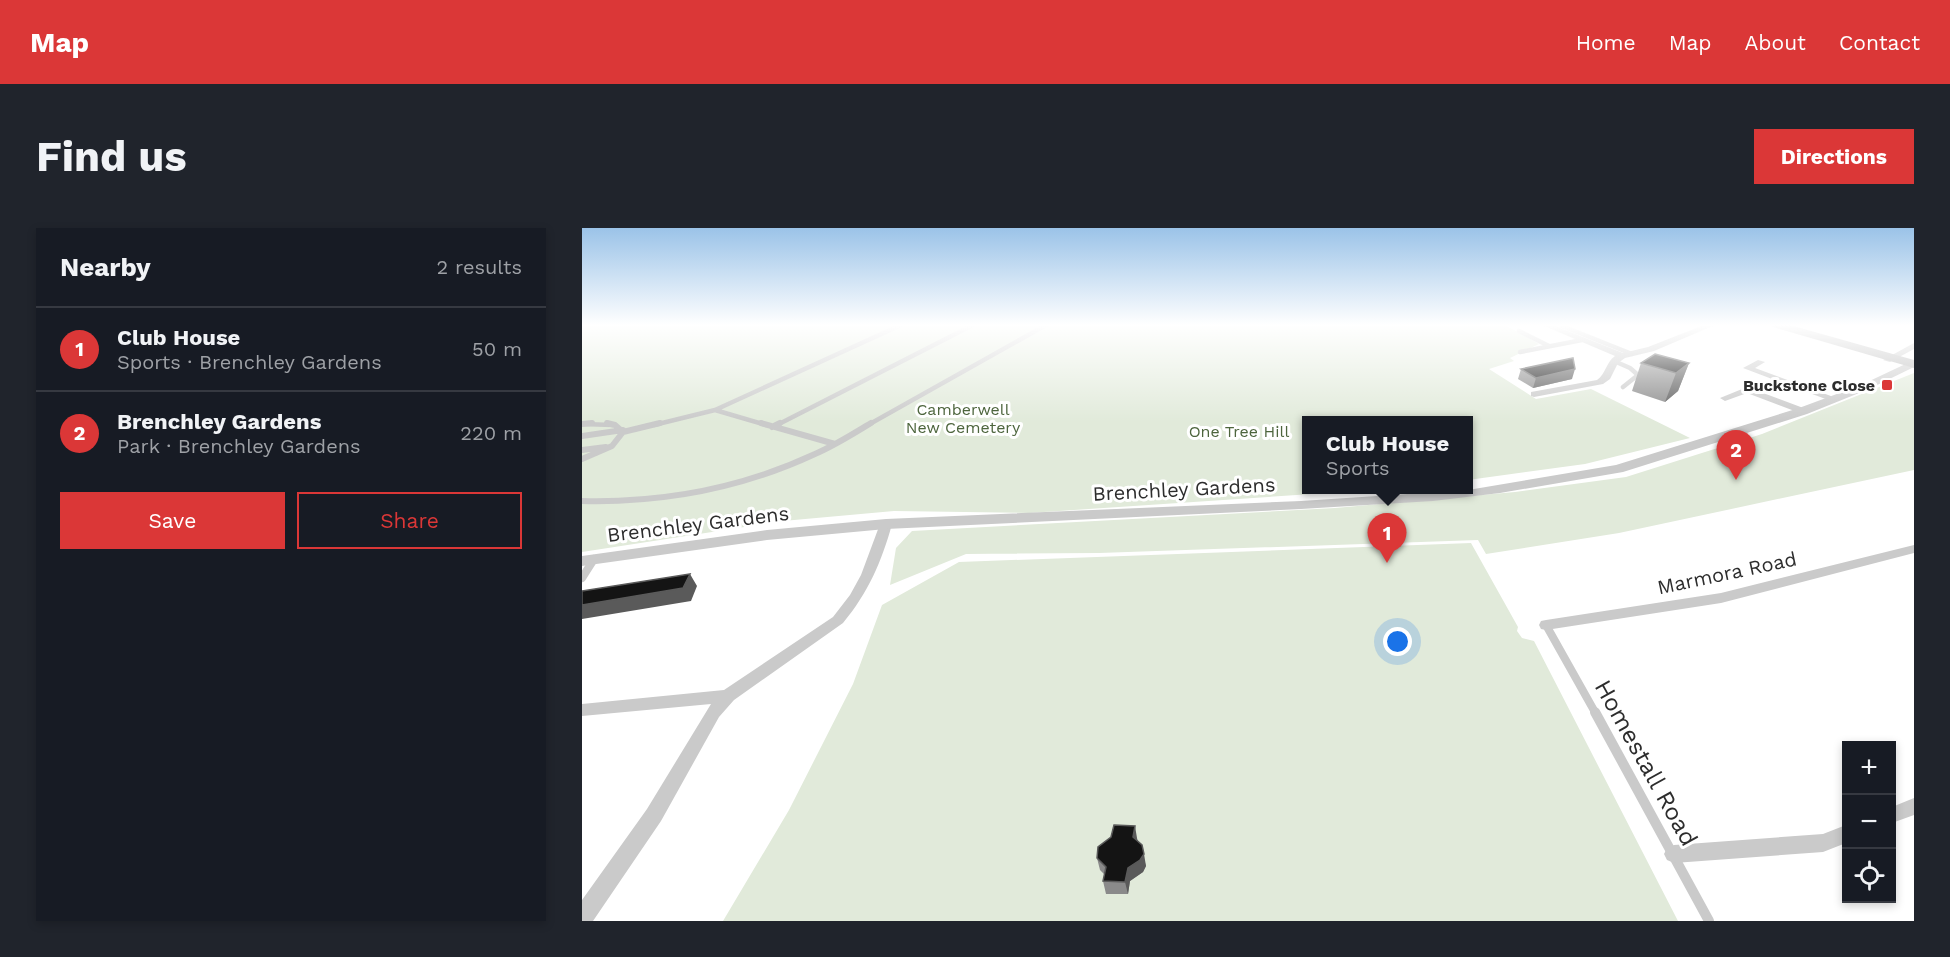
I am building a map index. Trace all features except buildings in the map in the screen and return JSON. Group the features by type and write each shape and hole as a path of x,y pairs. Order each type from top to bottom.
{"main road":[{"path":"1885,357 1912,365"}],"street":[{"path":"1533,394 1600,382 1605,379 1614,361 1622,357"},
{"path":"1761,362 1747,368 1834,399"},
{"name":"Brenchley Gardens","path":"1473,492 1618,469 1803,411 1865,387 1912,365"},
{"path":"1725,398 1767,381"},
{"path":"1747,390 1803,411"},
{"name":"Brenchley Gardens","path":"588,560 767,535 886,524 1300,505 1458,494"},
{"path":"582,918 654,815 713,712 728,696 838,620 869,577 886,524"},
{"name":"Marmora Road","path":"1546,625 1721,598 1913,550"},
{"path":"582,710 728,696"},
{"path":"1896,813 1914,806"},
{"path":"1674,854 1823,843 1842,836"}],"lane":[{"path":"582,436 623,431 715,410 830,357"},
{"path":"772,427 909,357"},
{"path":"582,501 624,501 704,490 787,467 835,444 989,357"},
{"path":"1614,361 1630,368 1638,375 1623,387"},
{"path":"715,410 835,444"},
{"path":"582,424 612,424 623,431"},
{"path":"582,459 612,446 623,431"},
{"path":"582,450 612,446"},
{"path":"582,578 588,560"},
{"name":"Homestall Road","path":"1546,625 1674,854 1708,921"}],"green space":[{"path":"582,357 1511,357 1514,361 1489,369 1536,399 1591,389 1690,438 1585,464 1473,479 1473,416 1302,416 1302,494 1312,494 1029,513 894,511 783,521 582,552"},
{"path":"1914,373 1914,470 1619,533 1486,554 1478,540 1099,553 966,554 890,585 896,548 912,531 1335,508 1515,492 1626,477 1762,434"},
{"path":"1471,543 1518,627 1517,631 1522,638 1534,641 1678,921 723,921 789,810 853,684 882,605 959,562"}],"place":[{"name":"Buckstone Close","path":"1887,385"},
{"name":"Brenchley Gardens","path":"1736,480"},
{"name":"Club House","path":"1387,563"}],"park label":[{"name":"Camberwell New Cemetery","path":"963,418"},
{"name":"One Tree Hill","path":"1239,431"}]}
